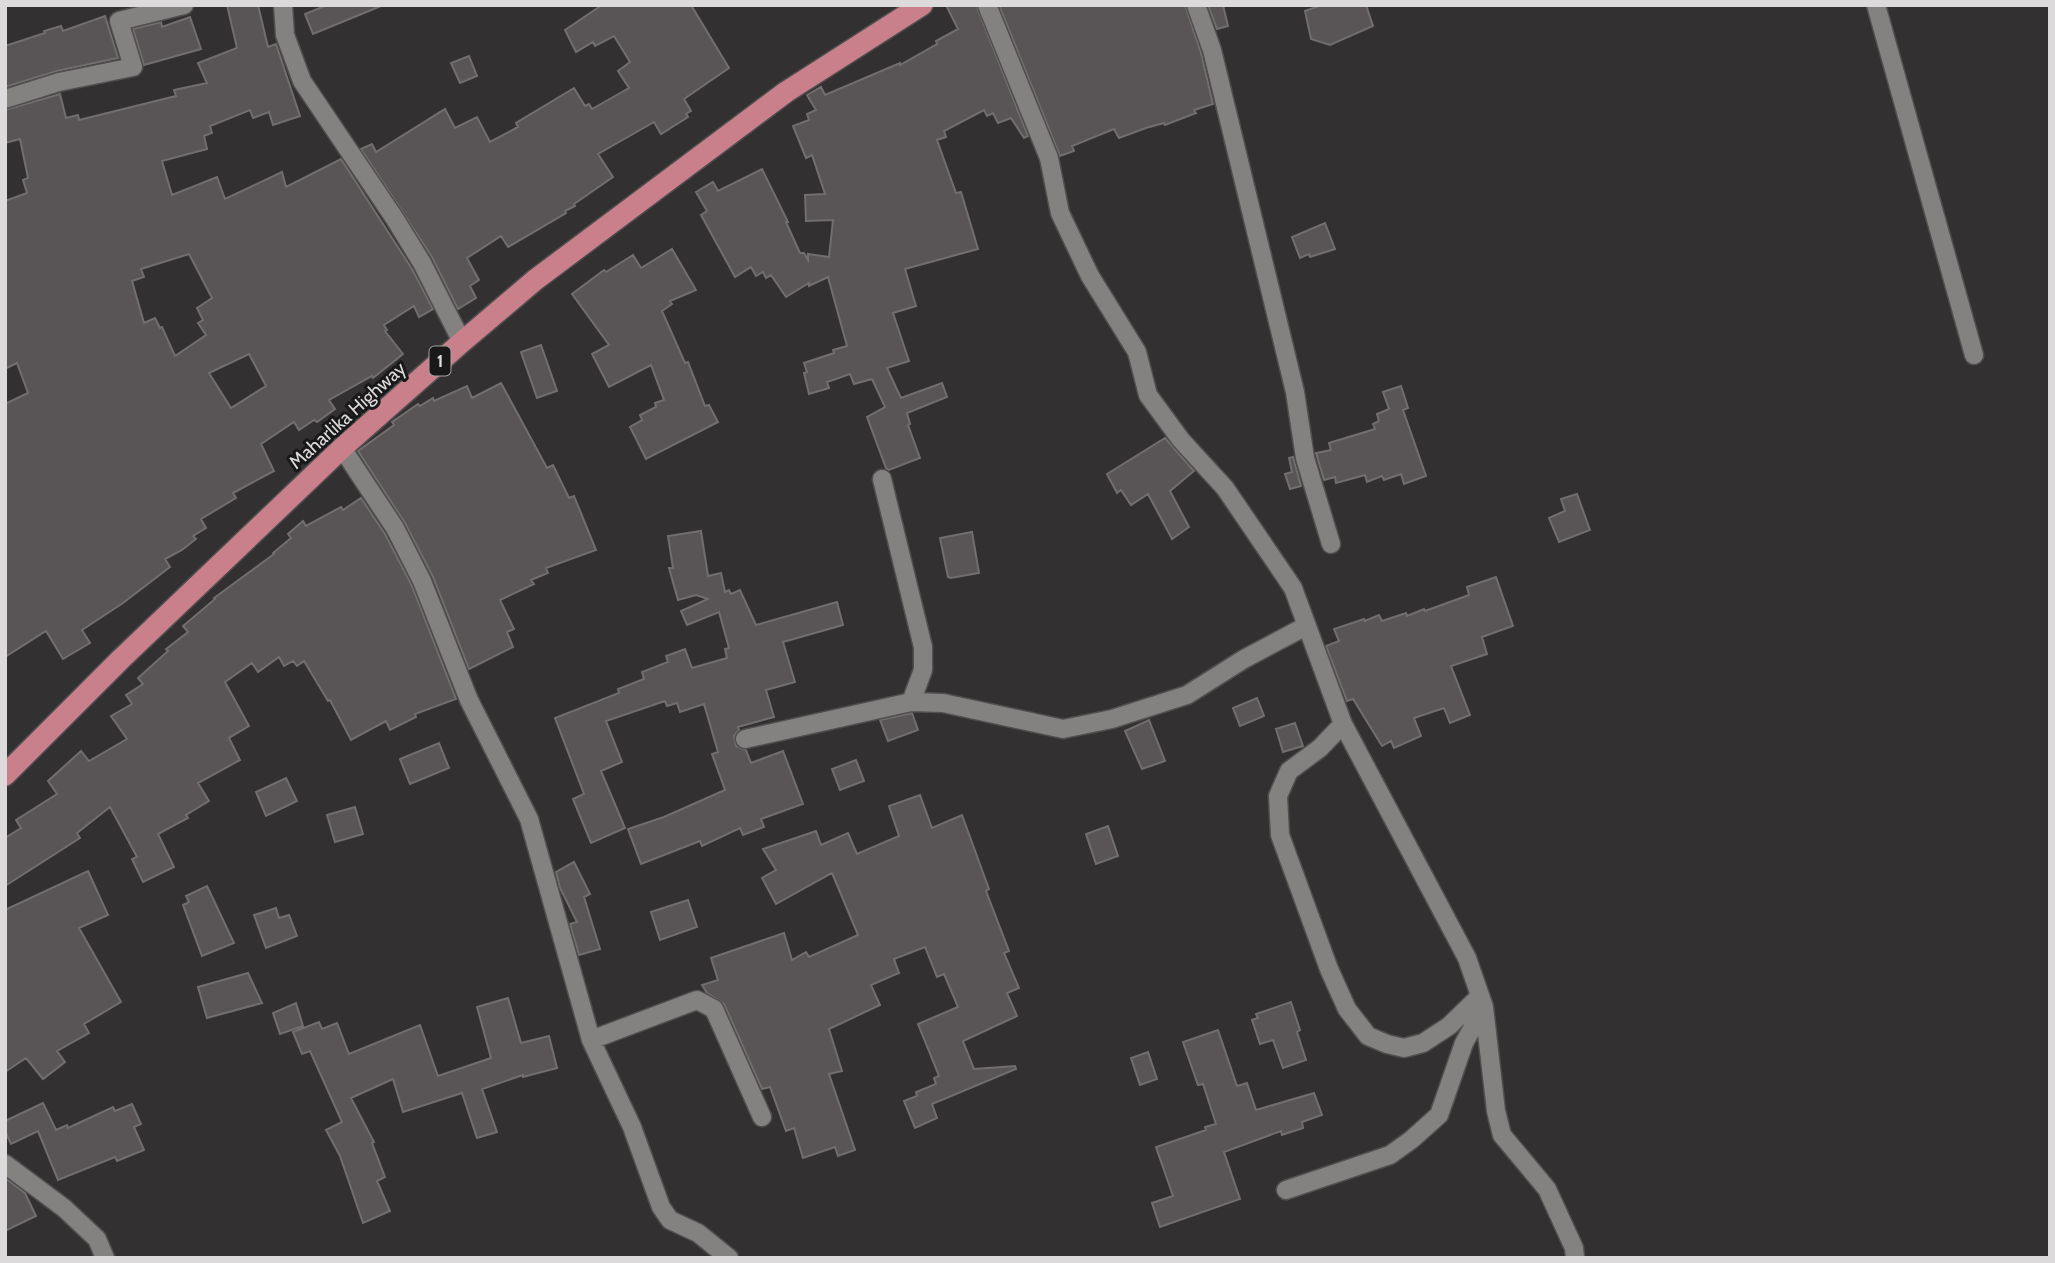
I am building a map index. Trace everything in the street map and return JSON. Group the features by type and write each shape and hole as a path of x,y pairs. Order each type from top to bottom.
{"highway":[{"name":"Maharlika Highway","path":"5,775 121,659 342,448 462,342 544,274 786,92 922,5"}],"street":[{"path":"5,99 59,82 133,67 119,21 184,5"},
{"path":"283,5 285,36 302,81 422,263 462,342"},
{"path":"987,5 1049,158 1060,213 1090,276 1137,352 1148,395 1181,440 1226,488 1293,588 1343,724 1467,958 1481,1002 1496,1111 1502,1135 1548,1189 1576,1258"},
{"path":"1196,5 1212,50 1295,392 1305,458 1331,544"},
{"path":"1875,5 1974,355"},
{"path":"342,448 406,549 422,581 469,700 529,819 591,1040 632,1127 661,1207 670,1220 698,1233 729,1258"},
{"path":"882,479 923,647 923,670 911,702"},
{"path":"745,739 911,702 943,703 1063,729 1112,719 1187,695 1244,659 1306,626"},
{"path":"1343,724 1320,748 1289,771 1278,796 1280,835 1329,969 1347,1009 1368,1035 1404,1048 1423,1043 1481,1002"},
{"path":"591,1040 696,1000 714,1009 736,1053 762,1117"},
{"path":"1286,1190 1390,1155 1439,1115 1481,1002"},
{"path":"5,1164 64,1208 97,1238 105,1258"}],"building":[{"path":"227,5 258,5 268,47 276,44 300,116 273,125 269,112 253,118 250,110 210,126 212,133 204,136 207,149 162,161 172,195 217,177 225,199 282,172 286,187 341,159 412,269 433,309 419,317 414,306 384,325 387,330 385,331 403,354 373,378 372,376 329,400 335,409 317,422 314,420 299,430 294,422 261,444 274,471 233,493 236,498 201,519 206,528 193,536 196,539 182,550 165,559 170,567 82,630 90,643 63,659 46,631 5,657 5,404 28,393 17,363 5,369 5,201 27,193 23,180 28,178 20,139 5,143 5,110 60,94 66,118 78,115 79,120 176,96 174,90 207,83 198,63 237,48","holes":["189,254 212,298 197,308 203,320 198,323 206,335 175,356 155,318 144,323 132,281 144,277 141,269","249,354 266,386 231,408 209,373"]},
{"path":"327,5 381,6 313,34 305,14"},
{"path":"602,5 691,5 729,68 684,99 691,111 686,114 688,117 661,134 654,122 598,154 613,177 574,204 566,213 508,247 501,236 467,258 479,280 470,286 476,298 458,309 432,257 361,149 372,144 376,152 445,109 455,128 477,117 490,142 518,127 516,123 574,88 585,106 589,104 592,109 629,88 618,71 630,62 614,36 595,46 593,42 576,52 565,30"},
{"path":"946,5 976,5 1028,136 1024,138 1011,118 998,123 993,113 987,116 984,110 944,131 946,137 937,140 956,193 961,192 978,249 905,269 916,306 893,313 909,361 887,368 901,398 942,383 947,397 907,413 908,425 920,458 889,470 867,417 885,407 872,379 854,384 850,374 827,382 829,388 809,394 804,363 847,346 828,277 809,286 809,283 786,297 771,275 766,278 763,272 756,276 751,267 735,277 701,215 707,211 696,192 713,182 718,191 762,169 800,253 804,253 808,260 808,254 829,257 833,220 806,221 805,195 825,194 812,155 806,158 793,126 809,120 807,114 816,110 807,95 821,87 825,95 900,65 937,44 936,41 958,29"},
{"path":"999,5 1185,5 1201,53 1213,104 1194,110 1196,113 1165,125 1164,123 1146,128 1119,138 1114,129 1072,146 1074,151 1060,156"},
{"path":"1208,5 1223,5 1228,26 1217,29"},
{"path":"1322,5 1366,5 1373,26 1330,45 1311,39 1305,11"},
{"path":"105,16 118,58 57,71 5,87 5,46 45,33 44,31 61,26 63,31"},
{"path":"190,17 201,49 144,65 133,29 161,22 162,27"},
{"path":"469,56 477,76 460,83 451,63"},
{"path":"1325,223 1335,249 1300,258 1292,237"},
{"path":"672,249 696,290 670,301 672,304 662,311 685,363 688,362 705,406 709,405 718,422 646,459 630,427 642,420 640,415 656,407 655,403 664,400 651,365 609,387 592,354 609,345 572,294 604,270 606,272 633,255 641,268"},
{"path":"541,345 557,391 537,398 521,352"},
{"path":"501,383 547,468 553,465 569,498 574,496 596,550 546,568 548,573 531,580 534,584 500,600 514,629 507,632 513,647 469,669 433,577 405,523 358,451 418,404 420,406 433,398 434,401 467,386 472,398"},
{"path":"1401,386 1408,408 1403,410 1426,476 1404,484 1401,474 1384,480 1382,476 1367,482 1365,475 1336,483 1335,477 1324,480 1316,453 1331,450 1329,443 1375,429 1373,424 1379,421 1377,414 1389,409 1383,392"},
{"path":"1165,438 1194,471 1170,491 1189,527 1172,539 1148,494 1131,505 1121,490 1117,493 1107,474"},
{"path":"1293,457 1301,486 1290,489 1285,474 1292,472 1289,458"},
{"path":"1577,494 1590,530 1559,542 1549,518 1565,511 1561,499"},
{"path":"361,498 385,534 412,586 456,699 415,714 416,717 390,730 386,721 351,740 330,700 328,701 304,661 297,666 293,661 284,666 279,657 258,672 252,663 225,682 249,726 229,738 240,760 198,783 209,801 186,815 188,818 158,834 174,867 143,882 132,859 137,857 110,807 77,833 80,838 5,886 5,838 21,828 16,820 57,794 48,781 81,751 89,761 127,739 111,716 132,704 126,695 143,684 138,678 168,651 166,649 188,632 183,626 214,598 274,554 291,538 288,534 303,521 306,526 341,507 343,510"},
{"path":"701,531 708,576 721,573 725,592 729,590 731,594 740,590 756,625 837,602 843,625 783,642 795,682 766,690 774,717 738,727 739,730 734,736 736,746 746,750 751,763 783,751 803,804 761,819 764,827 743,835 740,828 702,846 700,841 641,864 628,829 664,817 725,790 712,754 718,752 704,704 680,712 677,703 667,706 665,701 606,721 622,762 601,771 625,828 591,843 573,799 584,794 555,718 619,693 618,689 644,679 642,672 668,662 666,656 685,649 692,668 727,658 725,649 729,648 719,612 687,625 681,611 708,599 696,595 678,600 669,568 673,568 668,536"},
{"path":"972,532 979,573 948,577 940,538"},
{"path":"1496,577 1513,626 1482,637 1487,654 1451,666 1470,715 1450,723 1444,708 1414,718 1421,736 1394,748 1391,741 1382,746 1353,699 1347,701 1326,646 1339,641 1334,629 1379,615 1382,621 1406,613 1407,616 1424,609 1425,611 1469,595 1467,587"},
{"path":"1257,698 1264,716 1240,726 1233,708"},
{"path":"912,713 918,730 888,741 880,720"},
{"path":"1149,720 1165,761 1142,769 1125,731"},
{"path":"1295,723 1303,746 1283,752 1276,729"},
{"path":"439,743 449,768 410,784 400,759"},
{"path":"856,760 864,781 840,790 832,769"},
{"path":"286,778 297,801 266,816 256,792"},
{"path":"920,795 932,828 962,815 989,889 986,891 1009,951 1004,953 1019,988 1007,993 1017,1016 963,1041 974,1069 1015,1066 1016,1069 932,1104 937,1118 915,1128 904,1101 917,1096 916,1092 936,1084 934,1078 939,1076 918,1024 958,1007 944,974 937,977 925,947 894,959 899,973 871,985 880,1005 829,1029 842,1071 829,1074 855,1150 838,1156 835,1147 803,1158 794,1128 786,1131 770,1087 762,1089 724,1004 707,993 702,985 718,980 711,958 784,933 792,960 806,952 809,957 858,935 832,873 776,904 762,878 776,870 763,849 816,831 821,845 848,833 857,854 899,836 889,806"},
{"path":"355,807 363,834 335,842 327,815"},
{"path":"1108,826 1118,856 1096,864 1086,834"},
{"path":"574,862 590,894 584,897 600,949 579,955 570,924 577,922 560,888 556,872"},
{"path":"88,871 108,915 79,928 121,1002 84,1024 89,1033 57,1051 65,1062 43,1079 26,1058 5,1072 5,910"},
{"path":"207,886 234,943 202,956 183,905 189,902 186,896"},
{"path":"688,900 697,927 660,940 651,912"},
{"path":"276,908 279,918 289,915 297,936 266,948 254,915"},
{"path":"248,973 262,1003 207,1018 198,987"},
{"path":"508,998 521,1043 549,1036 557,1068 523,1075 482,1089 497,1132 477,1138 462,1093 403,1112 393,1079 351,1098 374,1142 372,1143 385,1177 377,1181 390,1211 363,1223 340,1156 326,1130 342,1122 310,1051 302,1054 293,1032 319,1022 322,1029 337,1023 349,1054 420,1025 438,1076 491,1058 477,1007"},
{"path":"1291,1002 1306,1060 1283,1068 1273,1040 1260,1044 1252,1020 1258,1018 1256,1014"},
{"path":"296,1003 303,1026 280,1034 273,1013"},
{"path":"1218,1030 1237,1086 1247,1083 1256,1110 1314,1093 1322,1115 1302,1122 1303,1128 1282,1135 1281,1131 1224,1152 1240,1199 1160,1227 1152,1203 1173,1196 1156,1147 1216,1124 1203,1084 1198,1085 1183,1042"},
{"path":"1148,1052 1157,1079 1140,1085 1131,1058"},
{"path":"43,1103 56,1130 67,1125 68,1128 113,1107 115,1111 132,1104 141,1124 134,1127 144,1150 117,1161 115,1157 58,1180 38,1131 11,1144 5,1131 5,1121"},
{"path":"5,1178 25,1193 36,1216 5,1231"}]}
